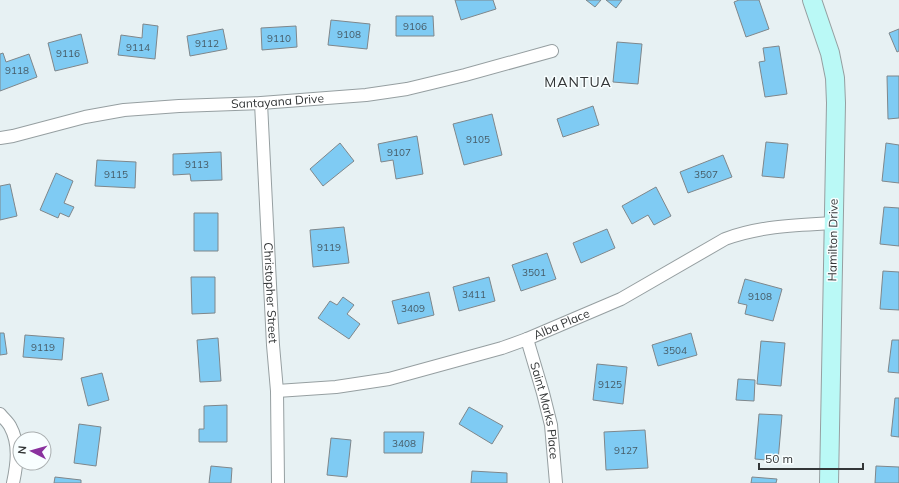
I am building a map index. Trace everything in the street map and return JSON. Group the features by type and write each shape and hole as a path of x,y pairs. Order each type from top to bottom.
{"street":[{"name":"Hamilton Drive","path":"812,0 830,53 835,78 836,103 828,483"},
{"name":"Santayana Drive","path":"0,138 85,117 124,110 261,103 366,95 407,89 552,51"},
{"name":"Christopher Street","path":"261,103 273,345 277,391 278,483"},
{"name":"Alba Place","path":"277,391 336,387 389,379 502,348 621,299 725,239 757,229 779,226 833,223"},
{"name":"Saint Marks Place","path":"527,339 551,425 556,483"},
{"path":"0,414 10,426 15,441 18,459 13,483"}],"building":[{"path":"455,0 493,0 496,9 461,20"},
{"path":"586,0 601,0 595,7"},
{"path":"606,0 622,0 616,8"},
{"path":"739,0 759,0 769,29 746,37 734,2"},
{"path":"396,16 433,16 434,36 396,36"},
{"path":"331,20 370,24 367,49 328,45"},
{"path":"143,24 158,26 155,59 118,55 121,35 142,38"},
{"path":"296,26 297,47 262,50 261,28"},
{"path":"223,29 227,49 190,56 187,36"},
{"path":"899,29 899,51 897,52 889,33"},
{"path":"81,34 88,63 55,71 48,43"},
{"path":"617,42 642,44 638,84 613,82"},
{"path":"779,46 787,94 765,97 759,62 765,61 763,48"},
{"path":"3,53 6,62 29,54 37,77 0,91 0,54"},
{"path":"887,76 899,76 899,118 888,119"},
{"path":"593,106 599,125 563,137 557,119"},
{"path":"492,114 502,155 464,165 453,124"},
{"path":"417,136 423,174 396,179 393,160 381,162 378,144"},
{"path":"766,142 788,144 784,178 762,176"},
{"path":"340,143 354,161 323,186 310,169"},
{"path":"886,143 899,145 899,183 882,181"},
{"path":"221,152 222,180 191,181 190,174 173,175 173,154"},
{"path":"723,155 732,177 688,193 680,172"},
{"path":"97,160 136,162 135,188 95,186"},
{"path":"56,173 73,181 64,203 74,207 69,217 60,213 58,218 40,210"},
{"path":"10,184 17,216 0,220 0,186"},
{"path":"656,187 671,216 654,225 648,215 632,224 622,206"},
{"path":"884,207 899,208 899,246 880,244"},
{"path":"194,213 218,213 218,251 194,251"},
{"path":"344,227 349,263 313,267 310,230"},
{"path":"607,229 615,248 581,263 573,243"},
{"path":"547,253 556,279 521,291 512,265"},
{"path":"883,271 899,272 899,310 880,309"},
{"path":"191,277 215,277 215,313 192,314"},
{"path":"489,277 495,301 459,311 453,287"},
{"path":"745,279 782,289 773,321 745,314 747,305 738,303"},
{"path":"429,292 434,315 398,324 392,301"},
{"path":"343,297 354,305 347,314 360,324 349,339 318,318 330,301 337,305"},
{"path":"0,333 4,333 7,354 0,355"},
{"path":"691,333 697,355 658,366 652,345"},
{"path":"25,335 64,338 62,360 23,357"},
{"path":"218,338 221,381 200,382 197,340"},
{"path":"892,340 899,340 899,373 888,372"},
{"path":"761,341 785,343 781,386 757,384"},
{"path":"597,364 627,367 623,404 593,400"},
{"path":"102,373 109,400 88,406 81,378"},
{"path":"738,379 755,380 754,401 736,400"},
{"path":"895,398 899,398 899,437 891,436"},
{"path":"227,405 227,442 199,442 199,429 204,429 204,406"},
{"path":"469,407 503,426 492,444 459,424"},
{"path":"759,414 782,415 778,461 755,459"},
{"path":"79,424 101,427 96,466 74,463"},
{"path":"645,430 648,468 606,470 604,432"},
{"path":"384,432 424,432 422,453 384,453"},
{"path":"331,438 351,440 347,477 327,475"},
{"path":"211,466 232,468 231,483 209,483"},
{"path":"876,466 899,467 899,483 875,483"},
{"path":"472,471 507,473 507,483 471,483"},
{"path":"55,477 81,480 81,483 54,483"},
{"path":"752,477 777,479 776,483 751,483"}],"district":[{"name":"MANTUA","path":"578,82"}]}
